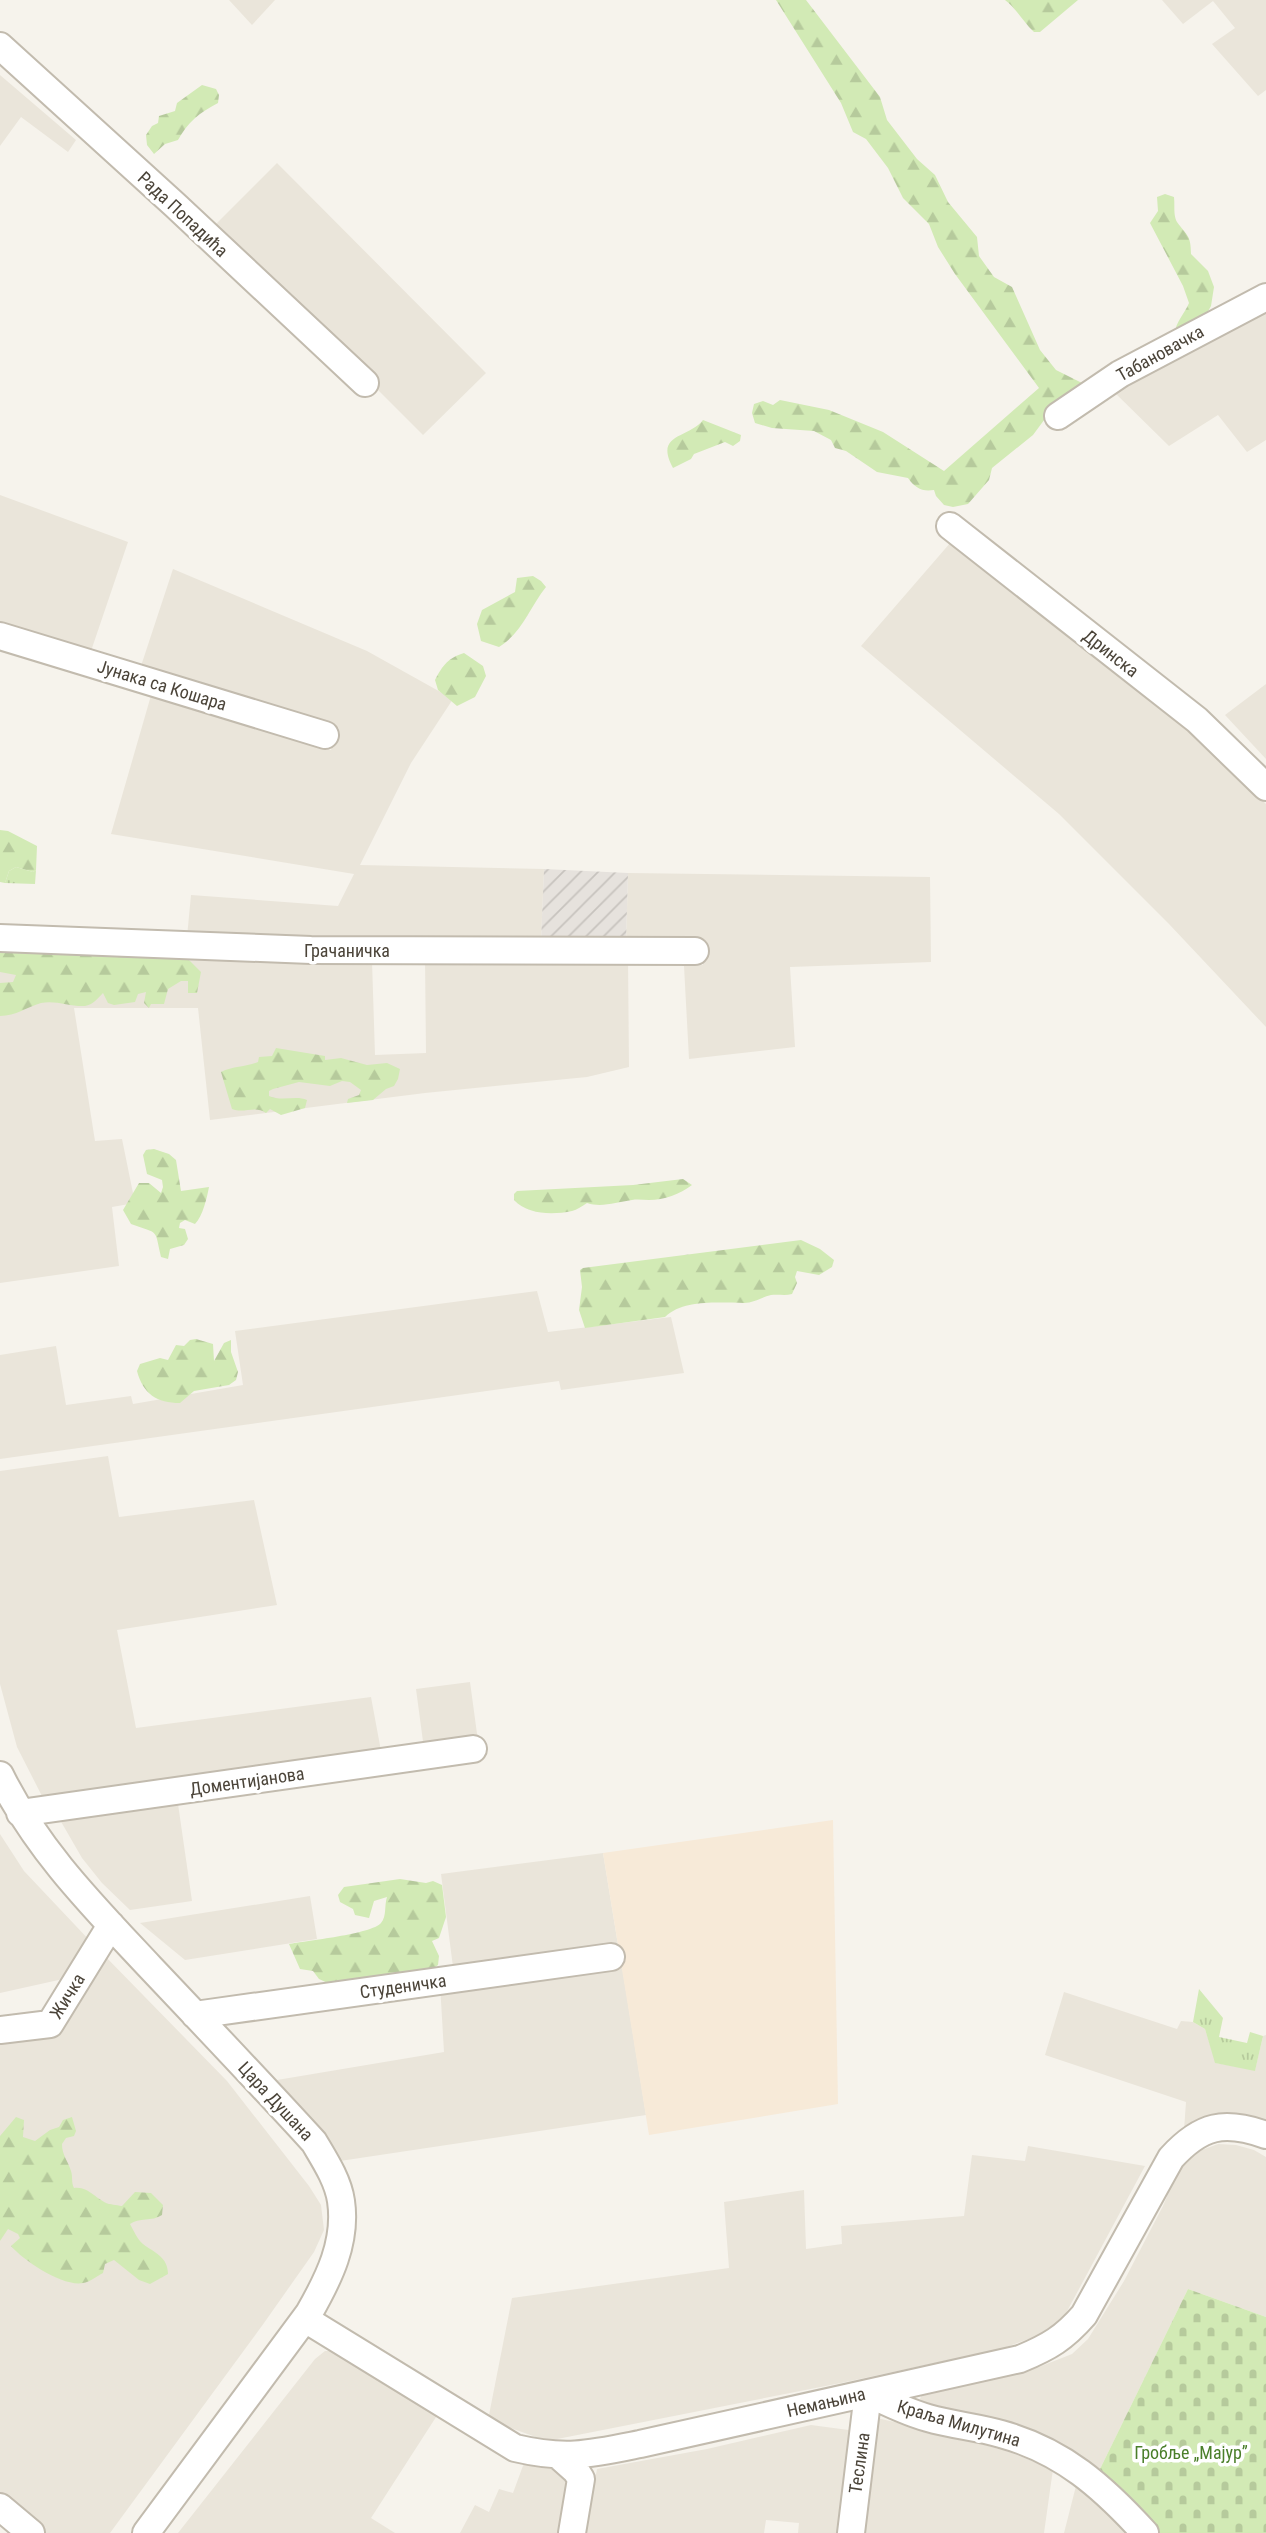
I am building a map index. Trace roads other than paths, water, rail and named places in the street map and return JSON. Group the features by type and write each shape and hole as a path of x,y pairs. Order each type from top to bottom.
{"street":[{"name":"Рада Попадића","path":"0,46 365,383"},
{"name":"Табановачка","path":"1058,416 1120,374 1266,297"},
{"name":"Дринска","path":"950,526 1197,720 1266,787"},
{"name":"Јунака са Кошара","path":"0,636 325,735"},
{"name":"Грачаничка","path":"0,938 311,950 695,951"},
{"name":"Доментијанова","path":"20,1812 473,1749"},
{"name":"Цара Душана","path":"0,1775 40,1844 111,1925 314,2141 328,2166 341,2200 341,2244 325,2284 305,2319 146,2533"},
{"name":"Жичка","path":"0,2030 50,2024 111,1925"},
{"name":"Студеничка","path":"195,2015 611,1956"},
{"name":"Немањина","path":"305,2319 516,2448 544,2455 577,2456 640,2444 1020,2358 1047,2347 1068,2333 1084,2315 1171,2158 1185,2142 1210,2128 1236,2127 1266,2135"},
{"name":"Теслина","path":"851,2533 868,2393"},
{"name":"Краља Милутина","path":"868,2393 929,2419 1002,2434 1037,2446 1094,2480 1145,2533"},
{"path":"558,2455 581,2479 572,2533"},
{"path":"0,2507 31,2533"}],"park label":[{"name":"Гробље „Мајур”","path":"1191,2452"}]}
